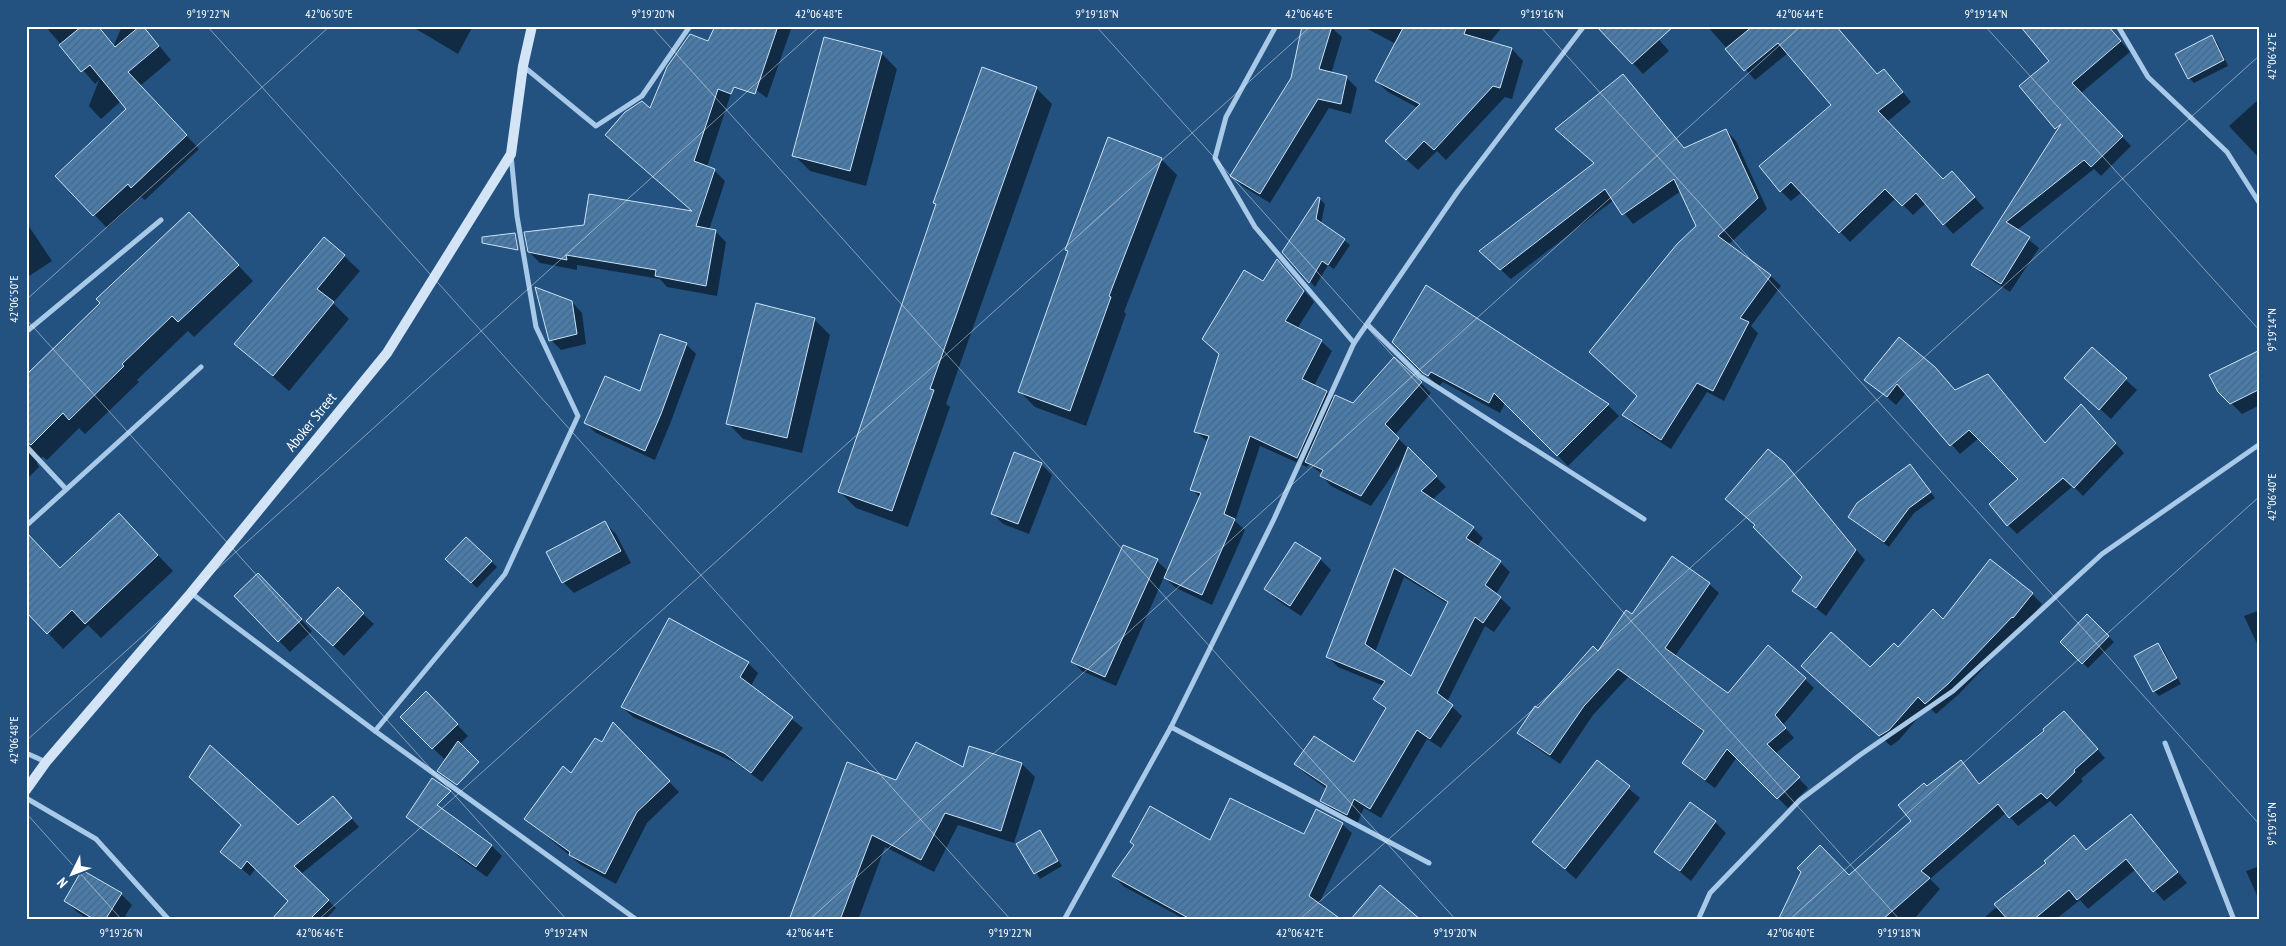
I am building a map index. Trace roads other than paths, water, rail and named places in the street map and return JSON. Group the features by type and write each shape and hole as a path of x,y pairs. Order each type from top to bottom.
{"main road":[{"name":"Aboker Street","path":"26,790 46,762 191,593 387,353 511,154 523,66 532,26"}],"street":[{"path":"523,66 596,126 642,96 690,26"},
{"path":"1276,26 1226,118 1215,158 1255,227 1354,343"},
{"path":"1064,920 1171,727 1274,519 1354,343 1458,190 1584,26"},
{"path":"2118,26 2148,77 2226,152 2260,204"},
{"path":"375,731 505,574 578,416 536,326 517,216 511,154"},
{"path":"26,332 161,220"},
{"path":"1367,324 1420,376 1644,519"},
{"path":"26,526 201,367"},
{"path":"1698,920 1710,893 1800,800 1860,755 1953,691 2102,554 2260,444"},
{"path":"26,446 66,489"},
{"path":"191,593 375,731 637,920"},
{"path":"1171,727 1429,863"},
{"path":"2165,743 2234,920"},
{"path":"26,753 46,762"},
{"path":"26,798 96,840 169,920"}]}
